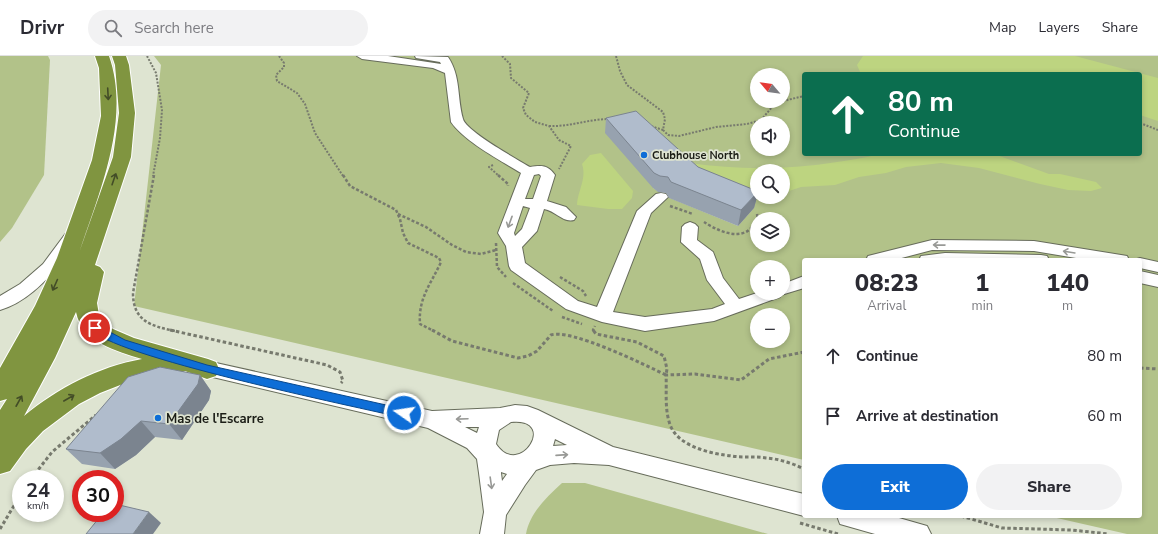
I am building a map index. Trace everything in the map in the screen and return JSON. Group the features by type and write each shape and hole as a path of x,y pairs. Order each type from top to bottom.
{"highway":[{"path":"0,391 46,306 78,227 101,160 109,116 106,68 102,56"},
{"path":"0,435 43,358 73,293 91,248 122,157 127,113 122,65 119,56"},
{"path":"106,202 110,221 92,275 86,300 90,320 95,328 122,343 207,369"},
{"path":"0,462 18,438 50,410 108,378 144,367 163,365 207,369"}],"street":[{"path":"362,56 439,62"},
{"path":"420,56 439,62 450,71 457,122 469,134 528,172 542,169 548,175 529,231 514,246"},
{"path":"528,172 506,233 514,246 517,266 572,304 602,316 645,324 714,315 755,300"},
{"path":"602,316 644,211 661,197"},
{"path":"517,202 550,206 566,212 569,217"},
{"path":"646,240 645,236 655,215 649,207"},
{"path":"697,222 689,242 707,256 715,280 736,307"},
{"path":"0,304 26,288 48,268 78,227"},
{"path":"882,258 932,245 1034,246 1109,258"},
{"path":"1142,263 1158,267"},
{"path":"1142,277 1158,281"},
{"path":"790,287 802,283"},
{"path":"207,369 432,420 474,442 503,464 513,465 550,456 574,454 609,456 802,504"},
{"path":"492,534 495,512 485,437 493,422 509,414 519,413 528,415 609,456"},
{"path":"432,420 501,417"},
{"path":"495,512 517,478 540,451 544,442 544,433 541,425 536,419"},
{"path":"856,518 919,534"}],"path":[{"path":"147,56 156,73 162,110 158,153 133,293 132,302 136,313 155,327 327,364 340,372 343,381 334,397"},
{"path":"279,56 284,63 284,67 276,75 277,81 297,93 305,104 315,133 350,186 396,210 400,219 403,233 408,243 438,258 441,262 438,270 420,300 418,313 420,324 433,332 457,343 518,358 526,357 535,352 542,346 548,336 556,334 572,336 590,342 666,375 695,374 741,380 769,359 802,352"},
{"path":"502,56 510,64 511,78 529,93 523,108 526,115 535,122 549,126 561,127 601,118 612,118"},
{"path":"616,56 621,67 622,80 663,112 665,118 663,130"},
{"path":"790,99 802,96"},
{"path":"645,124 663,130 668,134 679,136 716,128 747,124 761,120 771,108"},
{"path":"1142,124 1158,130"},
{"path":"548,175 559,169 572,146 560,140 549,126"},
{"path":"666,141 668,134"},
{"path":"661,197 665,203 693,214 697,222 708,226 737,235 747,232 750,229"},
{"path":"397,213 426,227 444,241 472,254 480,254 496,250"},
{"path":"602,316 593,330 596,334 637,342 664,356 667,369 666,375 671,427 679,438 698,448 730,456 760,456 802,468"},
{"path":"1142,368 1158,369"},
{"path":"37,470 68,438 97,414"},
{"path":"0,529 12,509"},
{"path":"968,518 1002,528 1071,530 1109,534"}],"shaded area":[{"path":"0,56 48,56 50,60 44,175 12,228 0,242"},
{"path":"154,56 1158,56 1158,534 1127,534 1057,518 1142,518 1142,258 802,258 802,460 134,306 161,65"},
{"path":"863,56 1075,56 1135,72 860,72 857,65"},
{"path":"1142,74 1158,78 1158,121 1142,116"},
{"path":"601,153 633,191 632,198 622,209 608,209 577,205 583,179 582,164 590,155"},
{"path":"871,156 1000,156 1049,174 1060,174 1096,182 1102,188 1091,191 1068,190 979,168 941,163 906,167 886,173 859,177 835,185 801,187 790,191 790,168 818,165"},
{"path":"689,163 726,167 750,168 750,190 703,177"},
{"path":"562,483 585,483 768,534 526,534 535,512 545,499"}],"building":[{"path":"636,111 698,167 750,188 750,200 741,210 671,182 668,177 660,176 654,173 606,118"},
{"path":"160,367 200,375 198,384 169,424 141,421 121,439 100,453 66,449 128,377"},
{"path":"124,506 149,512 133,534 86,534 96,522 124,522"}],"place":[{"name":"Clubhouse North","path":"644,155"},
{"name":"Mas de l'Escarre","path":"158,418"}],"route":[{"path":"95,328 122,343 207,369 404,413"}]}
